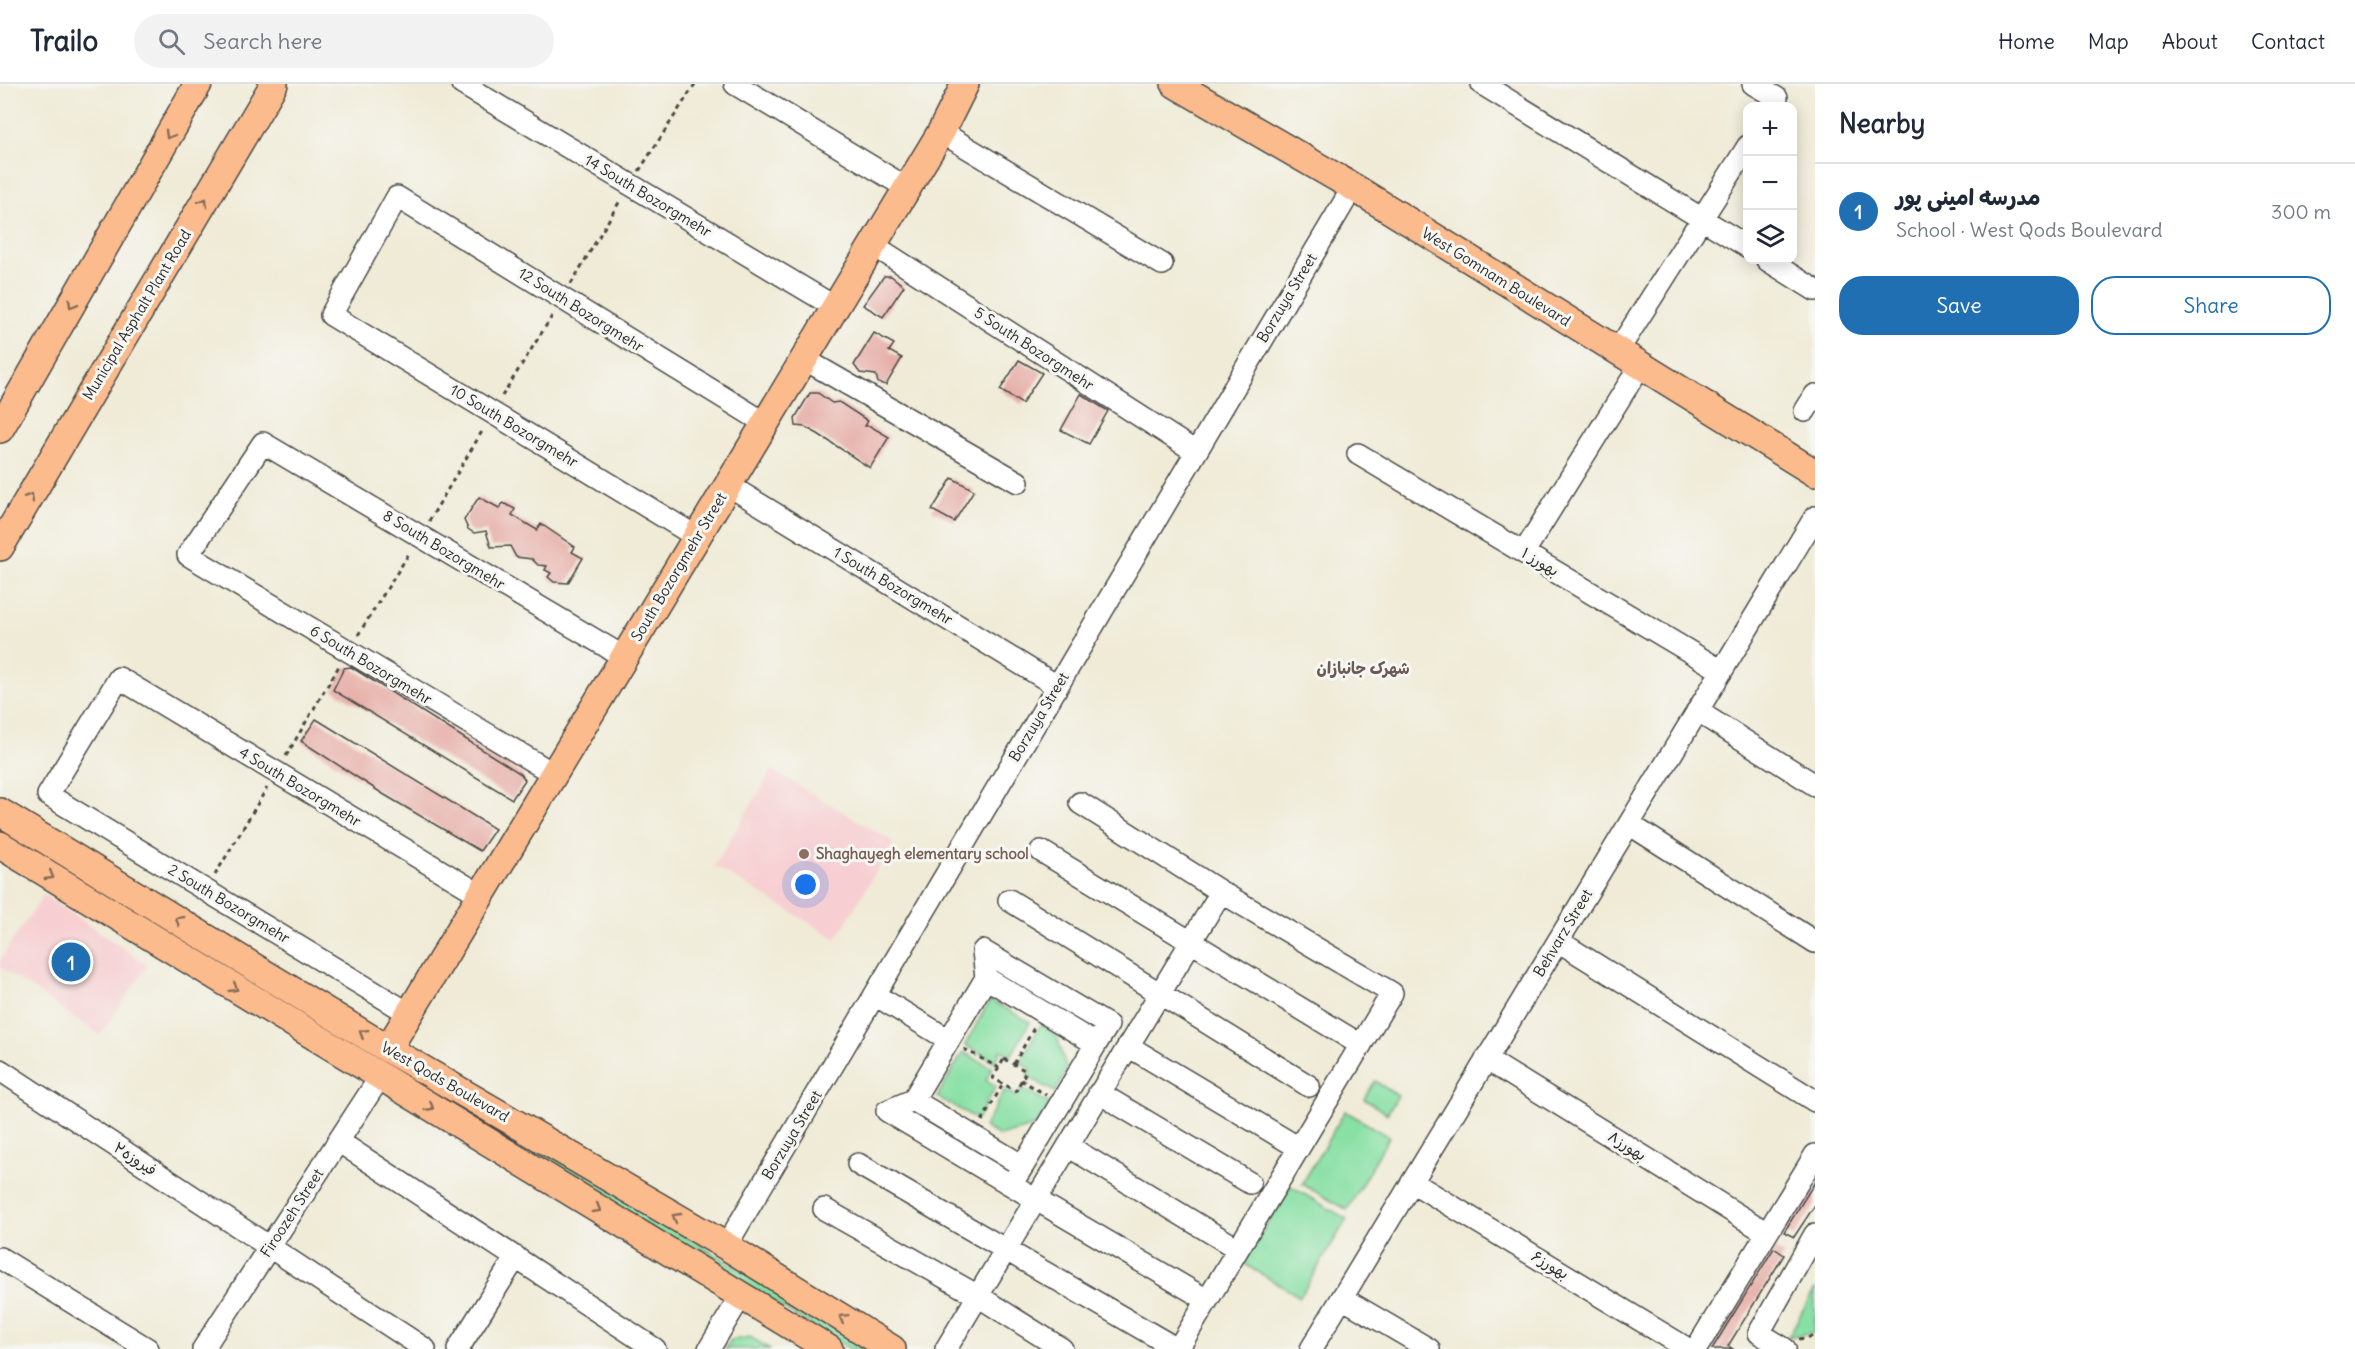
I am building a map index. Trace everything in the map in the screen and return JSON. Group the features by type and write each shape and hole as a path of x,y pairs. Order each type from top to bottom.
{"main road":[{"path":"0,429 198,84"},
{"name":"Municipal Asphalt Plant Road","path":"0,547 274,84"},
{"name":"South Bozorgmehr Street","path":"388,1049 941,132 965,84"},
{"name":"West Gomnam Boulevard","path":"1175,84 1353,187 1815,473"},
{"name":"West Qods Boulevard","path":"0,812 388,1049 726,1246 892,1349"},
{"name":"West Qods Boulevard","path":"0,845 829,1349"},
{"path":"203,969 219,945"}],"street":[{"name":"14 South Bozorgmehr","path":"462,84 835,308"},
{"path":"735,84 907,188"},
{"path":"1482,84 1743,244"},
{"path":"1754,84 1778,96"},
{"path":"941,132 1162,264"},
{"path":"1617,352 1743,155"},
{"name":"Borzuya Street","path":"726,1246 1353,187"},
{"name":"12 South Bozorgmehr","path":"331,315 398,197 765,423"},
{"name":"5 South Bozorgmehr","path":"873,245 1196,452"},
{"path":"1773,264 1815,290"},
{"name":"10 South Bozorgmehr","path":"331,315 697,537"},
{"path":"804,359 1017,482"},
{"path":"1524,552 1640,366"},
{"name":"8 South Bozorgmehr","path":"188,555 263,443 624,657"},
{"name":"بهورز ۱","path":"1358,454 1722,671"},
{"name":"1 South Bozorgmehr","path":"728,485 1058,686"},
{"name":"Behvarz Street","path":"1311,1349 1815,517"},
{"name":"6 South Bozorgmehr","path":"188,555 554,774"},
{"name":"4 South Bozorgmehr","path":"48,795 119,678 481,895"},
{"path":"1697,711 1815,785"},
{"name":"2 South Bozorgmehr","path":"48,795 410,1014"},
{"path":"858,1164 1178,1349 1392,993 1221,892 1080,803"},
{"path":"1629,824 1815,942"},
{"path":"1041,850 1361,1045"},
{"path":"946,1349 1221,892"},
{"path":"1009,900 1309,1086"},
{"path":"1558,941 1815,1101"},
{"path":"1011,1185 1108,1025 983,951 986,978 913,1100 887,1112 1011,1185 1036,1199 1207,1300"},
{"path":"986,978 1096,1044"},
{"path":"875,995 949,1040"},
{"path":"1128,1046 1299,1148"},
{"name":"بهورز۸","path":"1486,1059 1767,1233"},
{"name":"فیروزه۲","path":"0,1070 425,1349"},
{"name":"Firoozeh Street","path":"203,1349 380,1077"},
{"path":"1100,1093 1250,1183"},
{"path":"913,1100 1023,1166"},
{"path":"338,1141 655,1349"},
{"path":"1068,1146 1239,1249"},
{"path":"1696,1349 1815,1155"},
{"name":"بهورز۶","path":"1412,1182 1688,1349"},
{"path":"824,1209 978,1296 1062,1349"},
{"path":"1785,1349 1759,1333 1815,1234"},
{"path":"458,1349 516,1257"},
{"path":"0,1258 148,1349"},
{"path":"708,1349 741,1296"},
{"path":"1342,1298 1429,1349"}],"path":[{"path":"205,890 630,185 695,84"},
{"path":"1014,1064 1043,1012"},
{"path":"949,1040 999,1068"},
{"path":"1004,1059 1014,1064 1026,1071 1016,1090 993,1078 1004,1059"},
{"path":"1021,1080 1061,1103"},
{"path":"974,1136 1004,1084"}],"shaded area":[{"name":"Shaghayegh elementary school","path":"772,770 894,842 836,939 714,866"},
{"path":"44,895 148,965 100,1035 0,967 0,959"}],"green space":[{"path":"235,965 564,1161 869,1349 850,1349 232,973"},
{"path":"990,1000 1030,1022 1011,1056 1001,1050 995,1062 965,1045"},
{"path":"1041,1024 1056,1033 1067,1071 1055,1092 1027,1076 1031,1069 1020,1062"},
{"path":"963,1052 992,1068 986,1080 996,1086 977,1119 937,1097"},
{"path":"1375,1081 1398,1096 1387,1114 1364,1099"},
{"path":"1022,1088 1050,1104 1038,1125 999,1136 984,1127 1005,1090 1017,1096"},
{"path":"1345,1111 1389,1137 1347,1210 1302,1184"},
{"path":"1290,1186 1347,1219 1300,1297 1243,1263"},
{"path":"1815,1289 1815,1332 1788,1337"},
{"path":"750,1337 770,1349 725,1349 731,1340"}],"building":[{"path":"884,276 891,276 904,286 883,317 863,305"},
{"path":"874,333 894,344 889,351 902,358 886,385 878,383 876,375 860,373 854,365"},
{"path":"1019,360 1042,373 1022,404 1000,390"},
{"path":"810,393 818,393 832,403 839,402 868,421 865,426 870,426 889,437 870,468 818,434 805,427 796,426 795,418"},
{"path":"1081,394 1108,411 1089,444 1061,430"},
{"path":"952,478 974,490 954,522 932,510"},
{"path":"479,497 499,508 503,503 515,509 512,515 537,530 541,524 575,547 572,552 583,558 568,583 554,582 548,577 551,573 545,570 547,566 538,565 532,559 516,557 510,546 491,547 486,531 474,533 468,529 464,520"},
{"path":"351,667 521,774 525,780 512,799 333,690 344,668"},
{"path":"316,719 495,829 480,851 383,794 301,741"},
{"path":"1815,1182 1815,1205 1794,1237 1784,1232"},
{"path":"1774,1248 1784,1255 1728,1346 1733,1349 1712,1349"}],"place":[{"name":"Shaghayegh elementary school","path":"804,854"},
{"name":"مدرسه امینی پور","path":"71,962"}],"district":[{"name":"شهرک جانبازان","path":"1363,668"}]}
